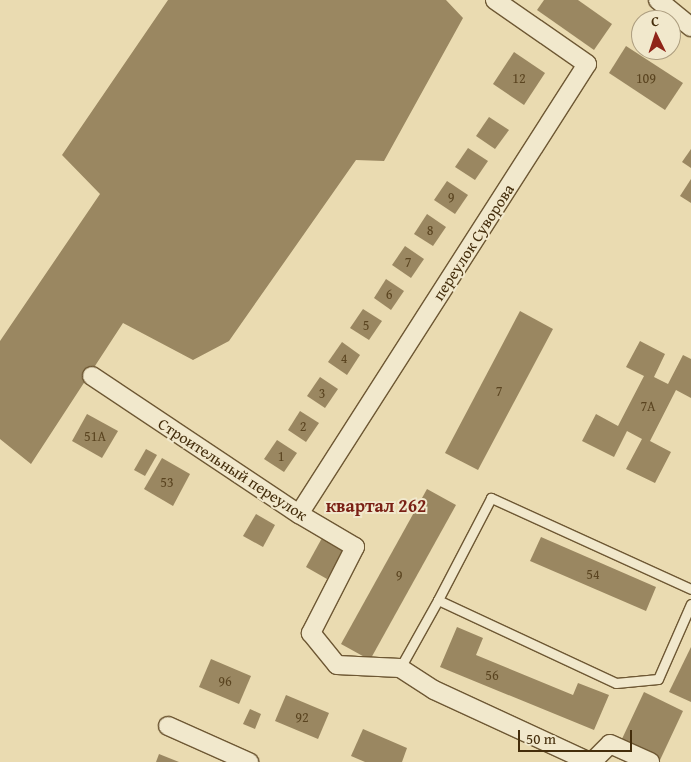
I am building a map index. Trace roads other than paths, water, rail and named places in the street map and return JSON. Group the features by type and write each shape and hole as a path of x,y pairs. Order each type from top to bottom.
{"street":[{"name":"переулок Суворова","path":"299,514 587,64 495,0"},
{"path":"658,0 691,27"},
{"name":"Строительный переулок","path":"92,376 299,514 355,547 311,632 337,665 400,668"},
{"path":"400,668 434,690 591,762 610,744 650,762"},
{"path":"168,726 249,762"}],"lane":[{"path":"400,668 491,498 691,588"},
{"path":"438,600 616,683 658,678 691,604"}],"district":[{"name":"квартал 262","path":"376,506"}]}
